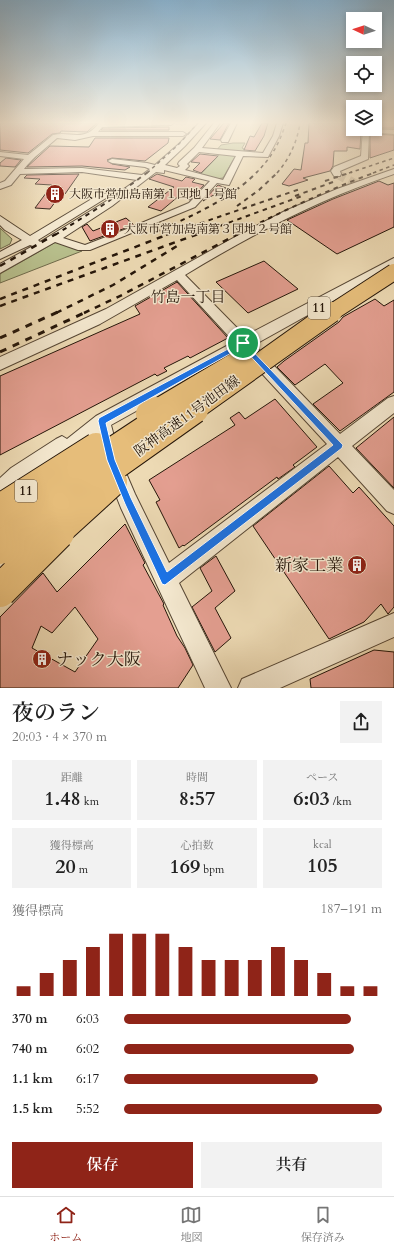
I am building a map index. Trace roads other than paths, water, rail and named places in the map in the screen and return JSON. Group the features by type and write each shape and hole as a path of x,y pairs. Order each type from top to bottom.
{"highway":[{"name":"阪神高速11号池田線","path":"0,525 177,407 244,350 394,261"},
{"name":"阪神高速11号池田線","path":"0,548 209,401 342,305 394,272"},
{"name":"11","path":"0,507 180,395 244,350"},
{"name":"11","path":"0,591 70,521 209,401"}],"street":[{"path":"1,188 8,183 32,155"},
{"path":"102,172 112,161 115,155"},
{"path":"0,269 90,216 144,178 164,155"},
{"path":"0,256 31,240 133,176 154,167 170,155"},
{"path":"178,172 185,166 182,164 192,155"},
{"path":"112,161 178,172 198,181 201,178 226,183 241,155"},
{"path":"337,174 335,171 337,169 365,157 365,155"},
{"path":"2,156 29,157"},
{"path":"18,172 82,170 144,178"},
{"path":"0,364 60,338 126,304 287,213 356,184 394,171"},
{"path":"54,238 78,247 86,248 192,205 215,181"},
{"path":"0,219 9,228 40,246"},
{"path":"0,491 41,458 102,421 244,350 394,261"},
{"path":"374,273 394,286"},
{"path":"178,274 244,350 339,445 394,504"},
{"path":"165,580 394,403"},
{"path":"0,516 33,480 102,421"},
{"path":"102,421 111,460 128,501 218,688"},
{"path":"0,596 79,448 102,421"},
{"path":"251,688 394,625"}],"tunnel":[{"path":"337,174 356,184"}],"railway":[{"path":"147,173 167,155"},
{"path":"256,173 270,155"},
{"path":"277,173 289,155"},
{"path":"325,181 394,158"},
{"path":"373,173 394,165"},
{"path":"55,235 106,203 148,172"},
{"path":"237,234 305,201 376,172"},
{"path":"156,232 222,199 235,191 256,173"},
{"path":"237,206 259,190 277,173"},
{"path":"295,196 333,182"},
{"path":"166,235 300,189"},
{"path":"195,235 302,196"},
{"path":"0,266 56,234"},
{"path":"0,299 169,234"},
{"path":"0,306 198,234"},
{"path":"84,313 122,295 237,234"},
{"path":"56,313 113,285 177,246"},
{"path":"0,338 58,312"},
{"path":"0,352 86,312"}],"place":[{"name":"大阪市営加島南第１団地１号館","path":"55,194"},
{"name":"大阪市営加島南第３団地２号館","path":"110,229"},
{"name":"新家工業","path":"357,565"},
{"name":"ナック大阪","path":"42,659"}],"district":[{"name":"竹島一丁目","path":"188,297"}]}
